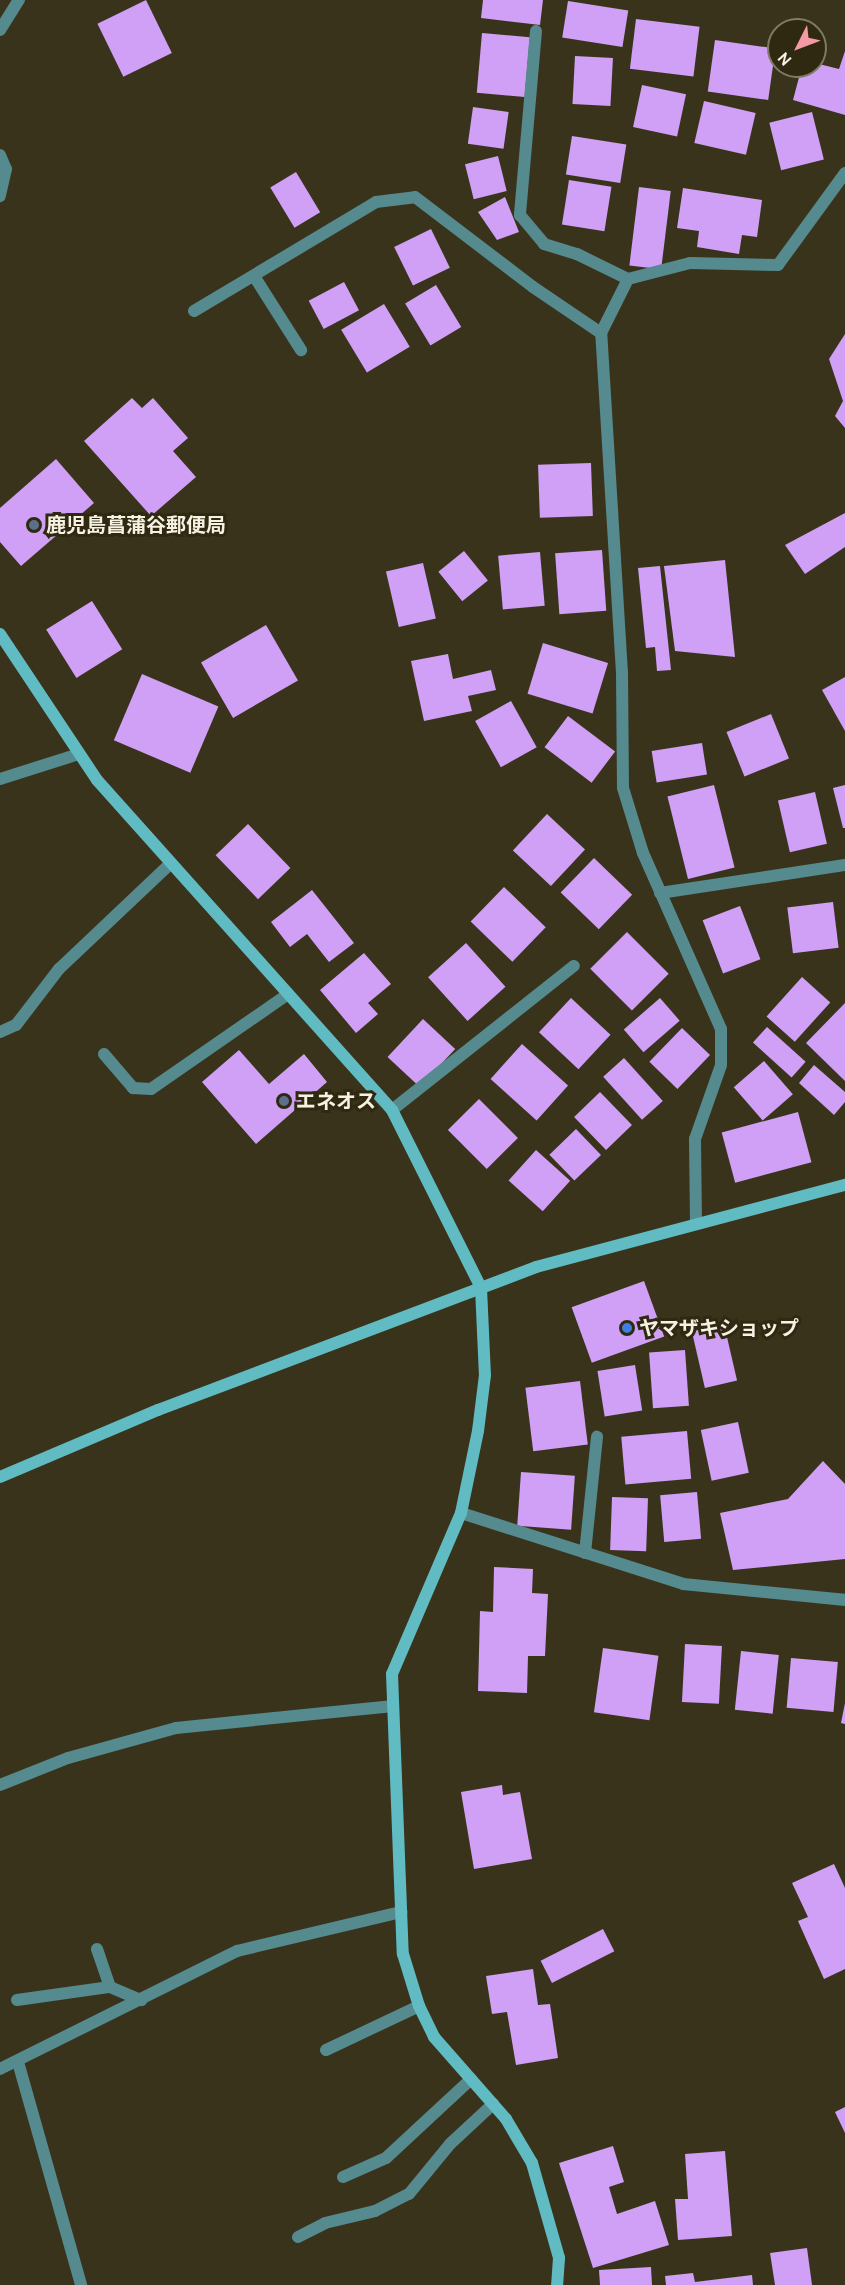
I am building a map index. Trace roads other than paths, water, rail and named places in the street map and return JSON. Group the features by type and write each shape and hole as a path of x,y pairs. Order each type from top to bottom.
{"street":[{"path":"0,30 19,0"},
{"path":"536,31 520,215 544,244 577,254 628,279 690,264 778,265 845,173"},
{"path":"0,155 6,169 0,196"},
{"path":"194,311 376,202 416,197 533,288 601,333"},
{"path":"254,276 301,350"},
{"path":"628,279 601,333 622,673 623,788 660,893 721,1029 722,1065 695,1139 696,1222"},
{"path":"0,634 97,780 392,1110 481,1288 485,1375 478,1431 461,1513 392,1674 391,1706 403,1954 419,2006 434,2037 493,2104 532,2163 559,2258 557,2285"},
{"path":"0,779 80,754"},
{"path":"0,1032 16,1025 59,969 171,863"},
{"path":"660,893 845,865"},
{"path":"392,1110 574,966"},
{"path":"105,1054 133,1088 151,1089 288,994"},
{"path":"0,1477 168,1406 536,1267 696,1222 845,1185"},
{"path":"585,1553 597,1437"},
{"path":"461,1513 683,1584 845,1600"},
{"path":"0,1785 68,1758 176,1728 391,1706"},
{"path":"0,2069 237,1951 401,1912"},
{"path":"97,1949 110,1987"},
{"path":"16,2000 110,1987 141,2000"},
{"path":"326,2050 419,2006"},
{"path":"18,2062 81,2285"},
{"path":"343,2177 386,2158 471,2079"},
{"path":"298,2237 325,2223 375,2211 409,2194 450,2144 493,2104"}],"place":[{"name":"鹿児島菖蒲谷郵便局","path":"34,525"},
{"name":"エネオス","path":"284,1101"},
{"name":"ヤマザキショップ","path":"627,1328"}]}
